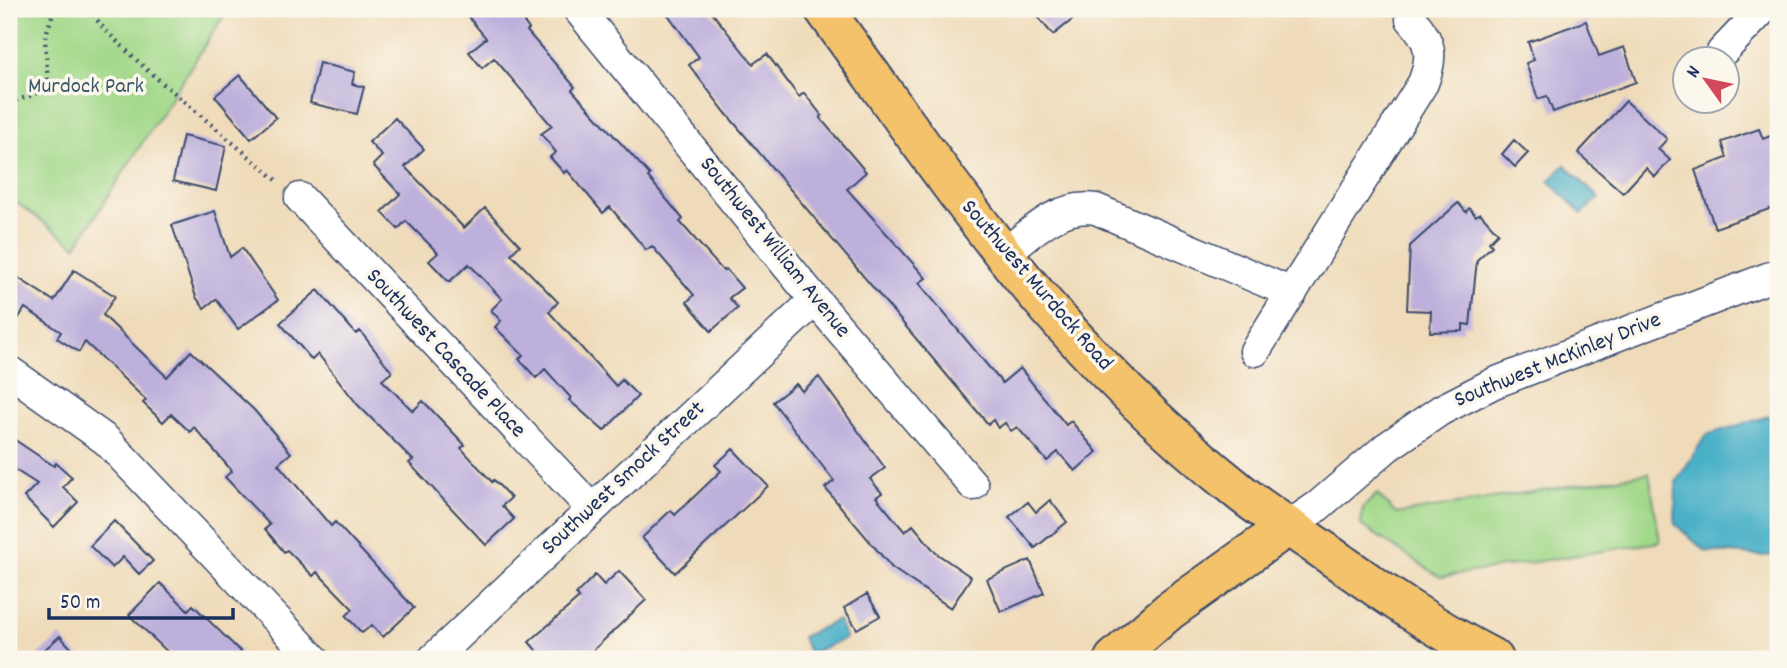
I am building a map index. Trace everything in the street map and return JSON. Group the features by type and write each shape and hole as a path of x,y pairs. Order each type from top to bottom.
{"main road":[{"name":"Southwest Murdock Road","path":"824,9 1004,254 1081,345 1158,421 1241,493 1287,527 1398,604 1494,659"},
{"path":"1114,659 1169,611 1287,527"}],"street":[{"name":"Southwest William Avenue","path":"578,9 815,300 973,485"},
{"path":"1728,46 1763,9"},
{"path":"1255,351 1423,83 1432,50 1426,35 1411,19"},
{"name":"Southwest Cascade Place","path":"300,198 592,509"},
{"path":"1004,254 1051,218 1080,206 1096,209 1292,293"},
{"name":"Southwest McKinley Drive","path":"1287,527 1318,506 1387,447 1441,410 1494,383 1778,274"},
{"name":"Southwest Smock Street","path":"433,659 815,300"},
{"path":"9,371 106,440 314,659"}],"path":[{"path":"9,103 41,92 48,85 45,38 54,9"},
{"path":"89,9 104,29 146,69 261,169 300,198"}],"green space":[{"name":"Murdock Park","path":"9,9 228,9 76,246 9,197"},
{"path":"1649,473 1660,542 1440,577 1361,525 1363,508 1377,494 1396,514"}],"water":[{"path":"1565,165 1599,198 1582,214 1549,181"},
{"path":"1778,413 1778,554 1766,556 1705,551 1675,524 1676,482 1706,435"},
{"path":"838,620 846,638 810,654 802,637"}],"building":[{"path":"462,9 514,9 529,29 527,31 575,87 572,90 650,175 648,177 683,219 680,222 723,271 726,269 742,288 729,298 738,308 711,331 687,302 694,295 652,246 646,250 610,207 603,213 567,170 564,173 550,157 556,152 541,134 552,126 494,58 482,68 469,52 486,38"},
{"path":"664,9 709,9 753,64 767,54 799,97 804,93 822,116 820,118 866,172 847,189 926,278 919,283 1002,383 1020,368 1066,425 1071,421 1097,452 1075,471 1058,452 1047,461 1017,427 1011,431 1005,423 998,428 993,420 988,424 725,112 689,65 699,57"},
{"path":"1031,9 1086,9 1053,35"},
{"path":"1586,21 1599,56 1624,47 1636,82 1553,112 1547,96 1538,99 1526,63 1534,60 1528,42"},
{"path":"319,63 355,72 352,84 364,87 357,114 310,103"},
{"path":"240,75 276,118 251,139 215,96"},
{"path":"1626,101 1667,139 1658,149 1670,160 1655,177 1646,168 1623,193 1578,153"},
{"path":"395,118 424,149 405,167 464,228 485,208 520,245 511,254 558,302 549,312 616,386 622,380 638,396 604,431 569,400 571,398 545,369 536,378 519,359 523,355 495,327 501,321 491,310 502,299 469,264 449,282 429,261 438,253 406,221 398,229 382,212 400,194 373,165 382,156 369,142"},
{"path":"1759,129 1763,139 1778,133 1778,206 1715,228 1695,170 1727,158 1722,142"},
{"path":"183,136 226,146 216,191 173,181"},
{"path":"1514,140 1528,153 1515,167 1502,154"},
{"path":"1458,203 1466,212 1469,208 1476,216 1480,213 1498,233 1489,242 1492,246 1477,260 1470,325 1463,324 1463,331 1430,332 1431,311 1407,310 1410,246"},
{"path":"215,211 230,257 242,248 278,300 238,329 216,299 204,308 196,297 172,225"},
{"path":"74,270 115,296 103,315 167,377 191,351 254,410 291,453 278,464 331,526 335,522 414,608 383,637 372,625 362,633 346,616 353,609 317,572 313,576 287,550 284,552 265,529 270,525 225,477 232,471 194,427 190,432 171,414 163,422 143,403 146,400 85,342 79,352 57,338 61,332 25,308 9,333 9,272 54,301"},
{"path":"318,290 356,334 360,331 392,372 382,380 413,411 423,401 465,445 461,448 492,482 494,480 511,498 502,506 514,519 486,545 409,463 413,460 358,405 318,354 312,360 280,323"},
{"path":"819,377 885,468 870,479 882,493 876,497 905,532 913,525 936,553 971,577 951,608 892,568 825,488 834,481 773,402 796,384 802,391"},
{"path":"9,436 54,466 56,463 72,477 63,487 78,502 54,527 24,497 37,484 9,466"},
{"path":"733,449 768,486 675,573 642,538 671,510 675,515 721,471 715,465"},
{"path":"1050,500 1067,522 1035,548 1009,517 1028,502 1036,512"},
{"path":"114,521 153,561 139,574 123,557 112,568 90,546"},
{"path":"1030,560 1044,593 1001,612 987,579"},
{"path":"619,571 646,600 584,659 544,659 529,642 579,598 576,594 595,575 604,585"},
{"path":"160,583 188,610 193,605 248,659 175,659 129,615"},
{"path":"867,594 880,616 857,629 844,608"},
{"path":"60,636 81,659 34,659"}]}
